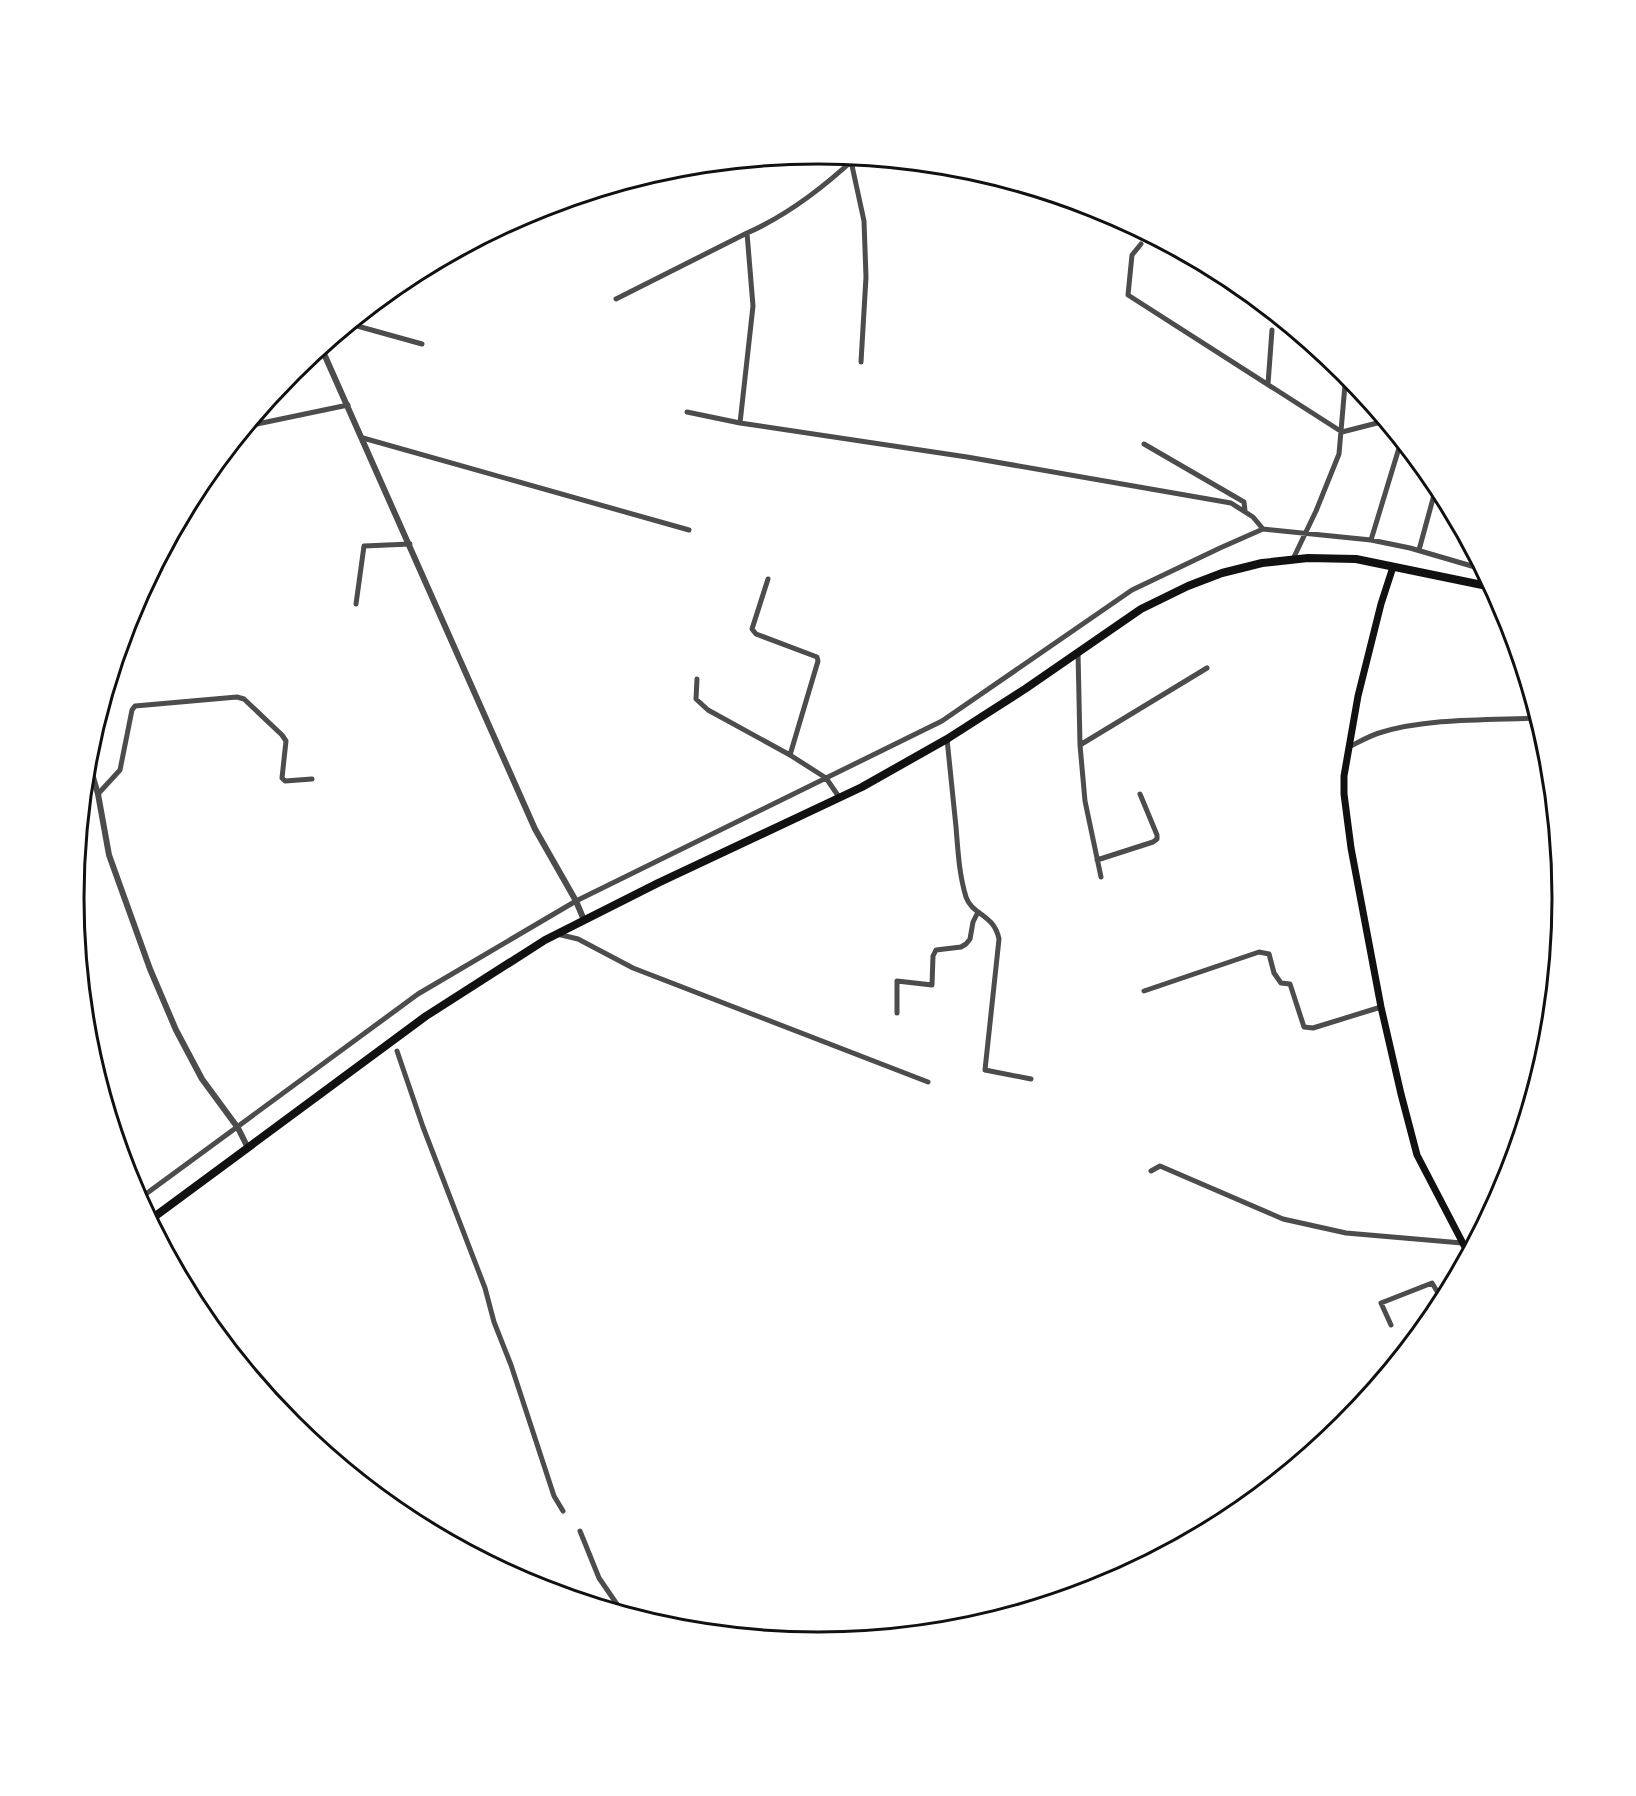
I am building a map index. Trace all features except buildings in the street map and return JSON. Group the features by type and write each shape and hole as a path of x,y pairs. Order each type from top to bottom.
{"main road":[{"path":"156,1215 426,1016 556,934 862,787 947,739 1142,609 1188,586 1222,573 1262,563 1293,559 1356,559 1481,585"},
{"path":"1393,567 1366,662 1349,747 1344,776 1347,815 1381,1007 1417,1155 1464,1246"}],"street":[{"path":"616,299 776,219 829,182 847,165"},
{"path":"854,166 864,221 866,277 861,362"},
{"path":"740,423 753,306 747,233"},
{"path":"1141,244 1132,255 1128,295 1342,432 1377,423"},
{"path":"358,326 422,344"},
{"path":"1268,384 1272,330"},
{"path":"325,355 535,829 576,901 584,920"},
{"path":"1293,559 1333,473 1339,454 1345,388"},
{"path":"258,424 348,405"},
{"path":"687,412 740,423 967,457 1231,503 1245,511 1263,529"},
{"path":"363,438 688,530"},
{"path":"1144,444 1244,502 1245,511"},
{"path":"1371,540 1398,449"},
{"path":"1419,550 1433,498"},
{"path":"147,1194 418,994 576,901 942,721 1132,590 1263,529 1371,540 1419,550 1472,566"},
{"path":"356,604 364,546 410,544"},
{"path":"768,579 752,630 756,634 817,657 818,661 790,755"},
{"path":"1078,652 1080,745 1085,801 1101,877"},
{"path":"1080,745 1206,668"},
{"path":"697,679 696,699 708,710 790,755 826,778 839,797"},
{"path":"98,794 120,770 132,710 135,706 237,697 244,699 282,735 285,741 282,778 285,781 312,779"},
{"path":"1349,747 1375,734 1395,728 1451,722 1529,718"},
{"path":"947,739 960,873 967,900 997,928 999,939 985,1070 1031,1079"},
{"path":"94,780 109,855 150,969 176,1030 202,1079 238,1128 248,1148"},
{"path":"1097,860 1153,842 1156,839 1157,835 1140,794"},
{"path":"897,1013 897,981 932,985 933,956 936,950 961,947 966,944 970,939 973,921 978,912"},
{"path":"556,934 578,939 633,968 928,1082"},
{"path":"1144,991 1258,952 1269,954 1274,973 1281,983 1290,984 1304,1027 1313,1028 1381,1007"},
{"path":"397,1052 484,1288 554,1496 563,1511"},
{"path":"1151,1171 1160,1166 1283,1219 1346,1233 1462,1243"},
{"path":"1391,1325 1381,1303 1432,1283 1437,1292"},
{"path":"580,1531 599,1578 616,1603"}]}
